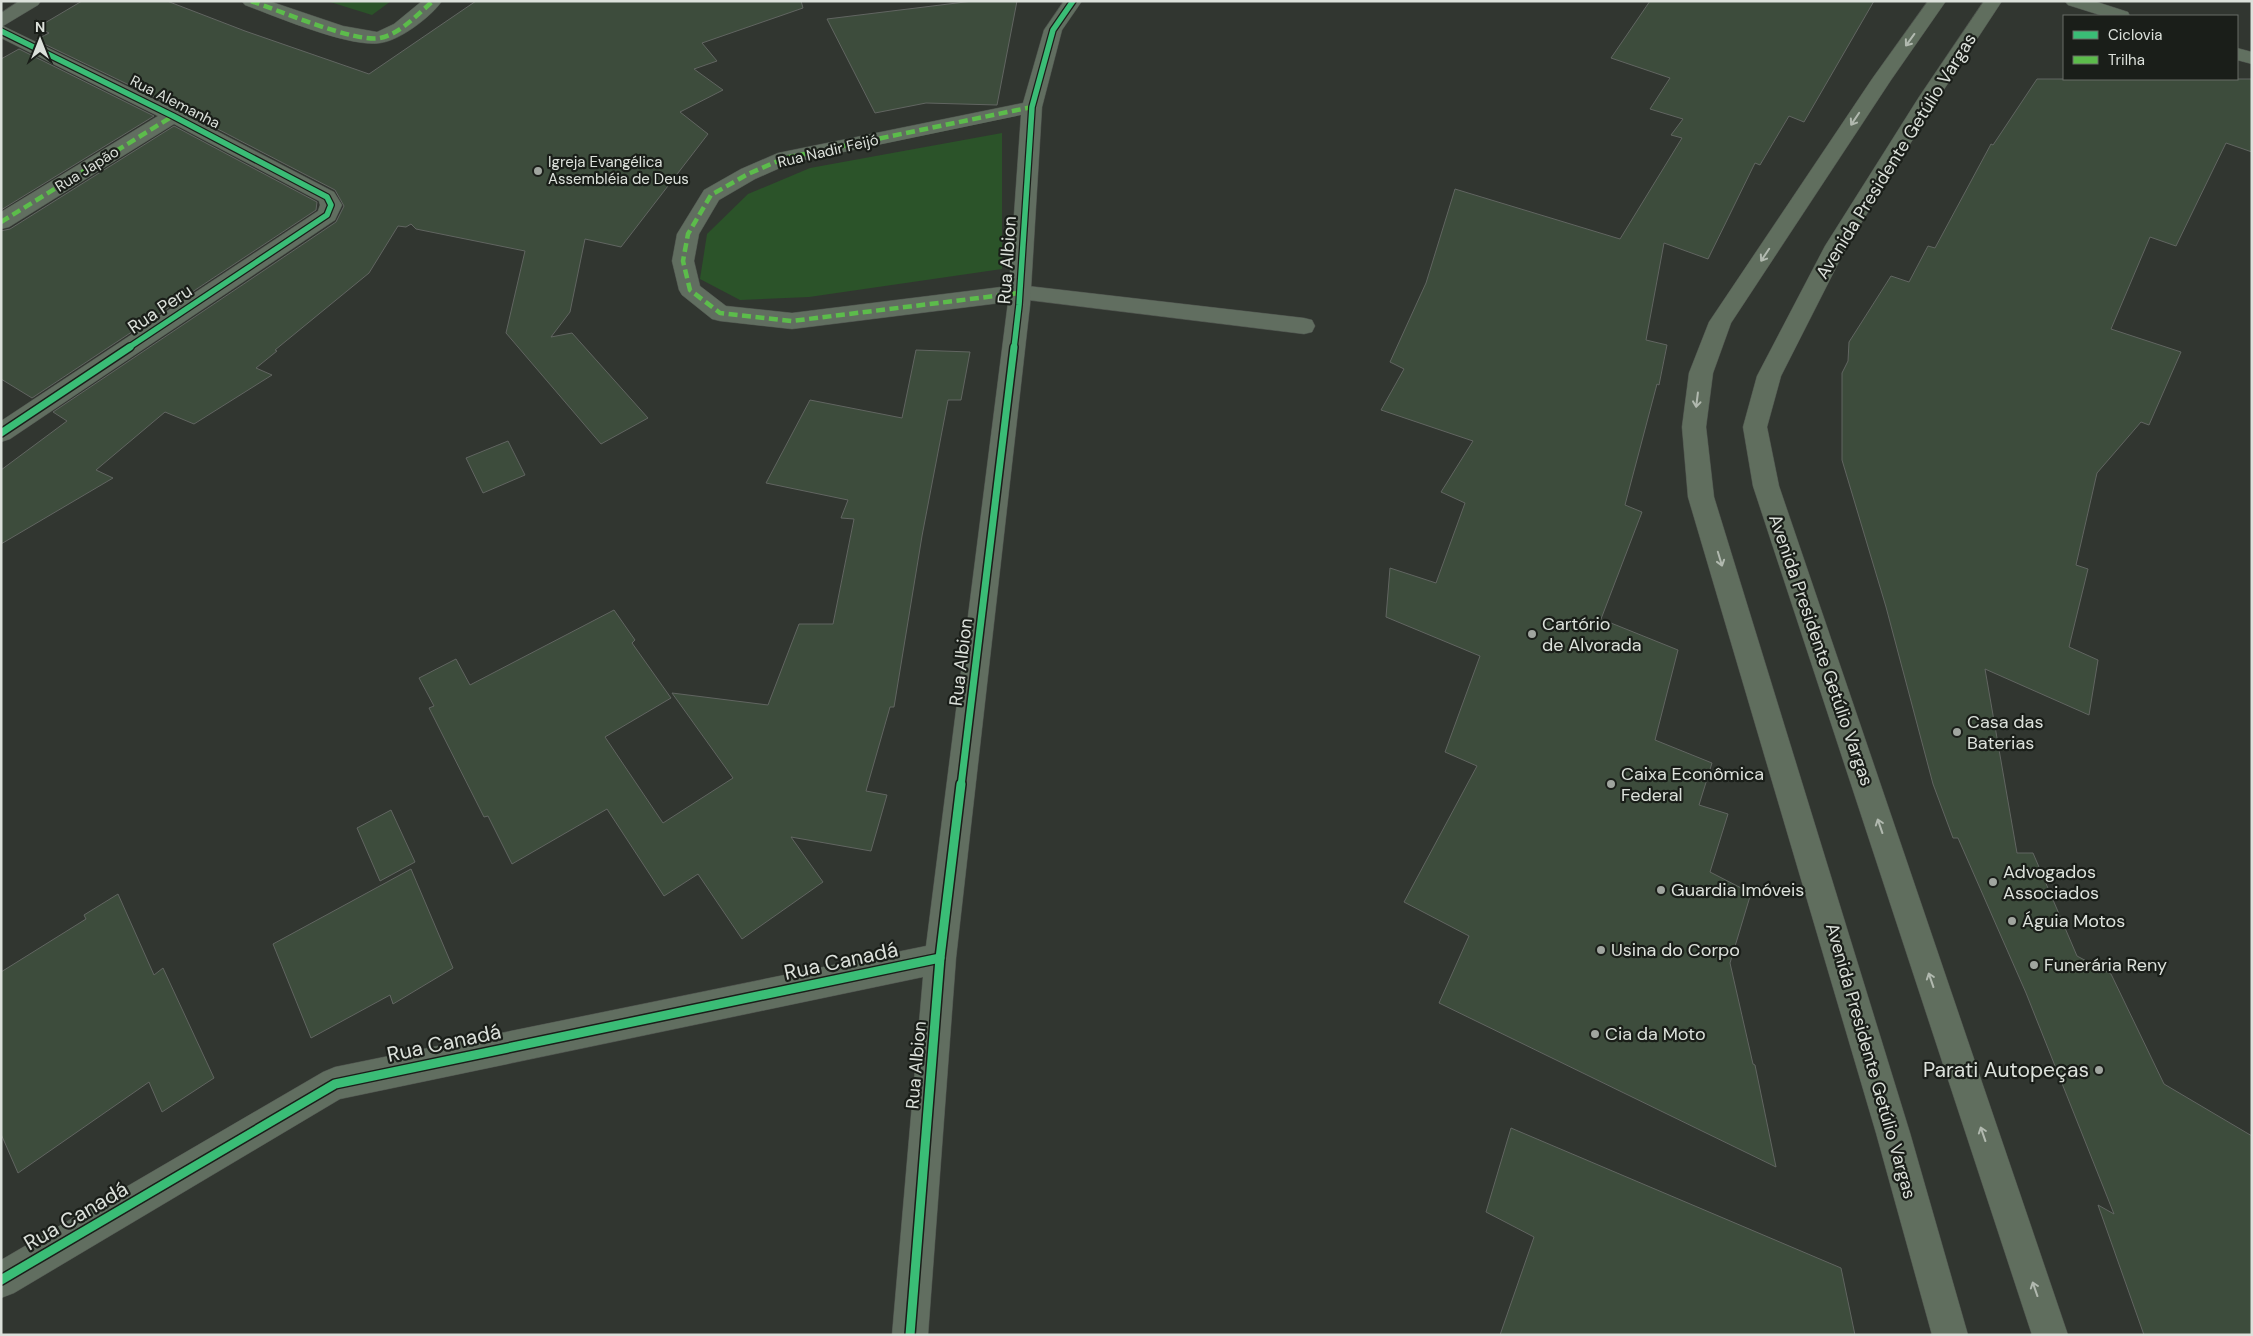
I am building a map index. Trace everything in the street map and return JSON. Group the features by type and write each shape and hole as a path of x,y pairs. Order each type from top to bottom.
{"main road":[{"name":"Avenida Presidente Getúlio Vargas","path":"1938,1 1882,79 1720,322 1701,373 1694,427 1701,497 1893,1133 1950,1335"},
{"name":"Avenida Presidente Getúlio Vargas","path":"1994,1 1929,97 1836,246 1770,376 1755,427 1766,486 2050,1335"}],"street":[{"path":"1,21 32,1"},
{"path":"251,1 359,37 378,38 394,31 433,1"},
{"name":"Rua Albion","path":"910,1335 940,958 1019,293 1032,108 1053,30 1073,1"},
{"path":"2074,1 2118,15"},
{"name":"Rua Alemanha","path":"1,31 173,116 327,197 332,206"},
{"path":"2238,54 2252,58"},
{"name":"Rua Nadir Feijó","path":"1032,108 785,158 748,174 712,195 688,234 683,261 690,290 720,313 792,321 1019,293 1304,326"},
{"name":"Rua Japão","path":"1,222 173,116"},
{"name":"Rua Peru","path":"2,432 327,215 332,206"},
{"name":"Rua Canadá","path":"1,1280 334,1084 940,958"}],"green space":[{"path":"327,1 391,1 372,15"},
{"path":"1002,133 1002,269 809,297 740,300 700,279 707,234 748,194 810,168"}],"building":[{"path":"82,1 167,1 245,31 369,74 476,1 801,1 803,8 702,43 717,61 694,69 723,90 680,112 708,134 621,247 585,239 570,312 551,337 572,333 648,418 601,444 506,333 525,251 416,229 411,224 406,227 398,226 369,273 275,350 277,351 256,368 272,375 194,424 165,412 96,470 113,478 1,544 1,470 67,421 53,412 336,222 344,206 335,190 181,110 36,40 49,33 38,27"},
{"path":"973,1 1017,1 997,105 926,103 875,113 827,19"},
{"path":"1650,1 1874,1 1804,122 1789,116 1760,165 1755,163 1708,259 1664,243 1646,340 1667,345 1659,385 1657,384 1625,505 1642,512 1601,619 1678,650 1655,740 1712,763 1699,805 1728,814 1710,872 1751,893 1730,963 1753,1064 1755,1065 1776,1167 1439,1003 1469,936 1404,902 1477,766 1445,752 1480,656 1386,617 1390,568 1436,583 1465,503 1441,492 1473,441 1381,410 1404,369 1390,362 1426,283 1455,189 1620,239 1682,138 1671,135 1683,119 1650,109 1670,78 1611,58"},
{"path":"19,49 154,116 1,210 1,59"},
{"path":"2037,79 2252,79 2252,152 2226,143 2176,246 2150,237 2111,329 2181,352 2149,425 2141,422 2097,473 2076,565 2088,569 2069,647 2098,660 2089,715 1985,669 2017,853 2033,853 2077,956 2111,974 2164,1084 2252,1136 2252,1335 2144,1335 2098,1205 2114,1214 2026,993 1958,838 1953,838 1933,784 1886,607 1842,460 1842,373 1848,361 1849,342 1891,276 1909,282 1928,246 1935,248 1991,144 1993,145"},
{"path":"174,126 317,202 316,210 32,398 1,379 1,231 10,229"},
{"path":"916,350 970,352 961,400 948,400 922,536 894,707 890,707 866,791 887,795 871,851 791,837 823,882 742,939 698,874 664,896 607,809 512,864 488,816 484,817 429,708 434,706 419,678 456,659 470,685 614,610 635,640 632,643 671,698 605,737 663,823 733,778 672,693 768,705 799,624 833,624 854,519 841,518 848,500 766,483 810,400 902,418"},
{"path":"508,441 525,475 483,493 466,458"},
{"path":"391,810 415,862 380,881 357,828"},
{"path":"411,869 453,968 393,1004 390,995 311,1038 273,944"},
{"path":"118,894 154,975 163,968 214,1078 162,1112 149,1082 18,1173 1,1134 1,972 86,919 84,915"},
{"path":"1511,1128 1841,1268 1855,1335 1500,1335 1534,1237 1486,1212"}],"marked path":[{"path":"251,1 336,30 369,38 386,36 401,28 433,1"},
{"path":"1019,293 792,321 720,313 690,290 683,261 688,234 711,195 748,174 785,158 1032,107"},
{"path":"1,222 173,116"}],"cycle path":[{"path":"910,1335 940,958 1019,305 1032,107 1053,30 1073,1"},
{"path":"1,31 173,116 327,197 331,205 327,215 1,433"},
{"path":"1,1280 335,1084 940,958"}],"place":[{"name":"Igreja Evangélica Assembléia de Deus","path":"538,171"},
{"name":"Cartório de Alvorada","path":"1532,634"},
{"name":"Casa das Baterias","path":"1957,732"},
{"name":"Caixa Econômica Federal","path":"1611,784"},
{"name":"Advogados Associados","path":"1993,882"},
{"name":"Guardia Imóveis","path":"1661,890"},
{"name":"Águia Motos","path":"2012,921"},
{"name":"Usina do Corpo","path":"1601,950"},
{"name":"Funerária Reny","path":"2034,965"},
{"name":"Cia da Moto","path":"1595,1034"},
{"name":"Parati Autopeças","path":"2099,1070"}]}
